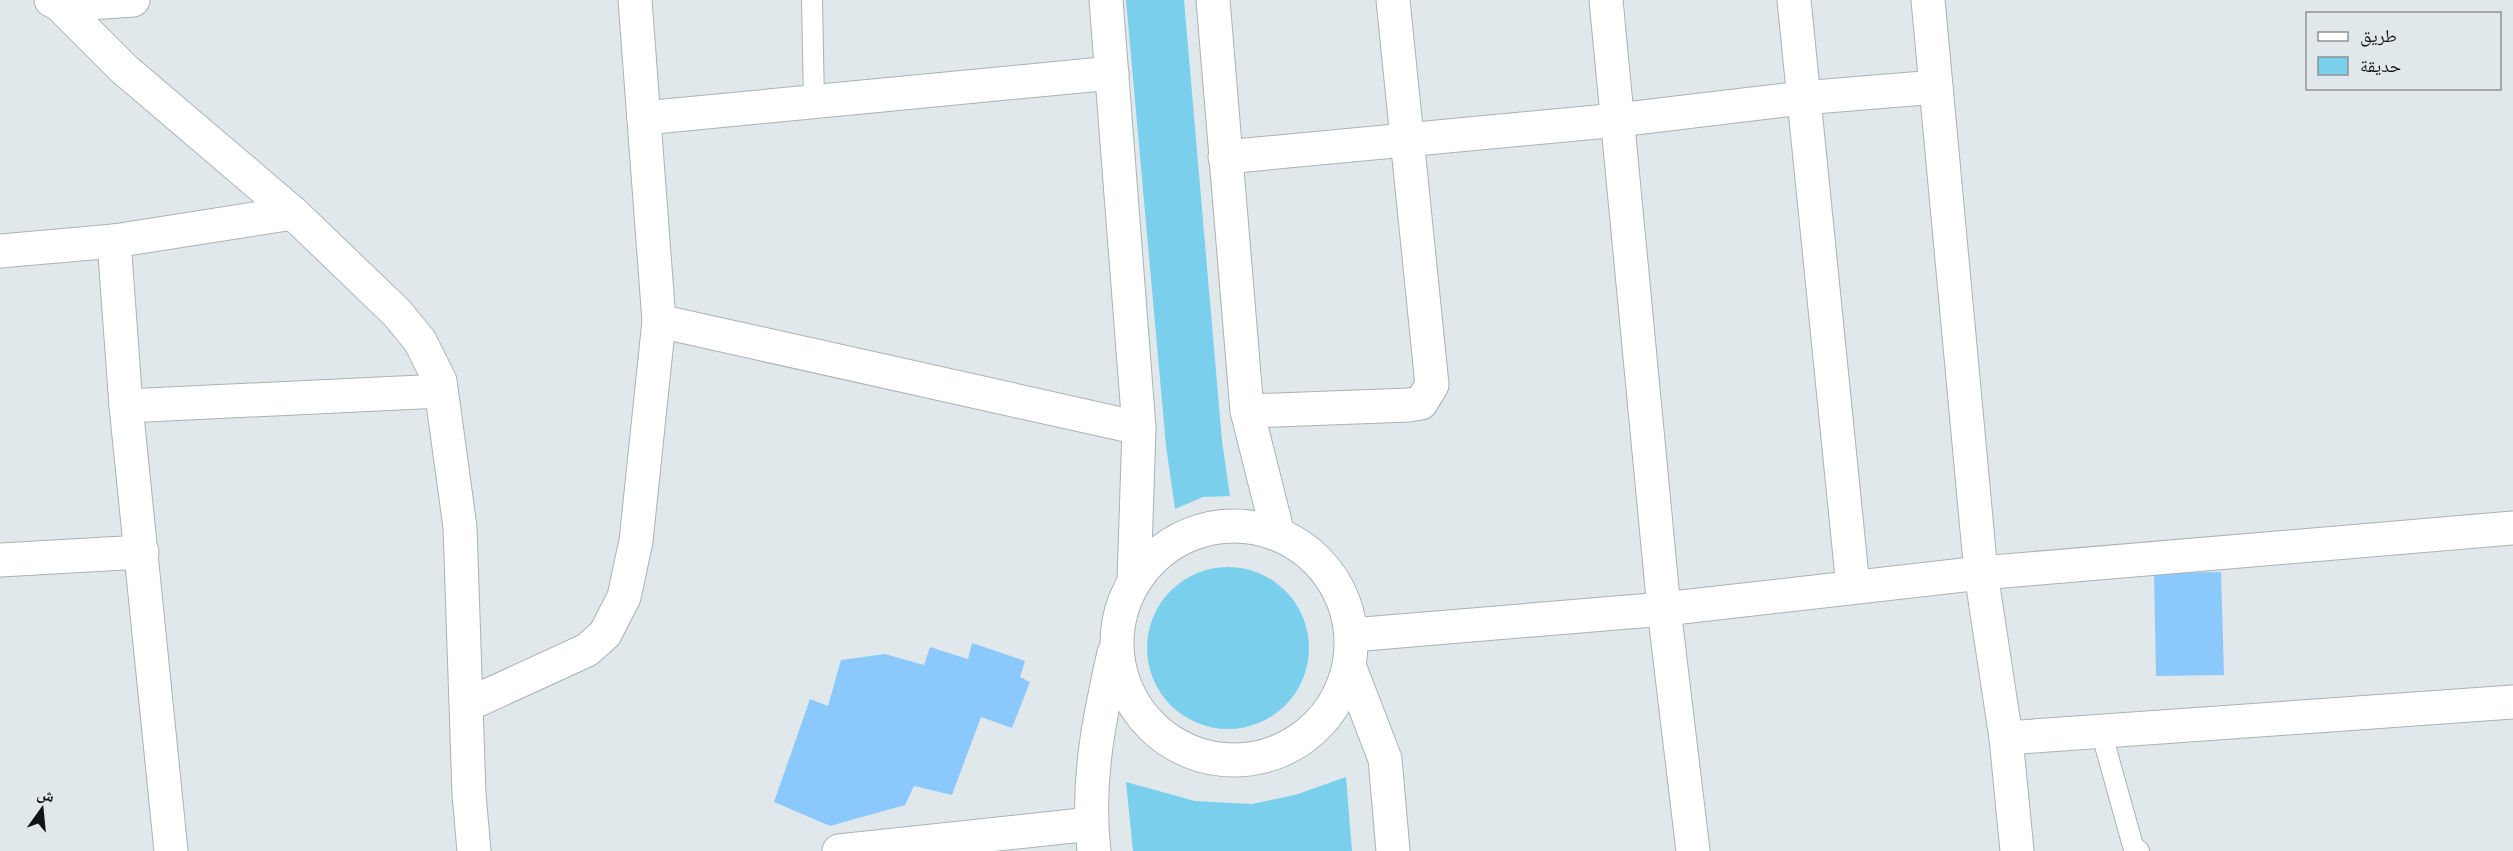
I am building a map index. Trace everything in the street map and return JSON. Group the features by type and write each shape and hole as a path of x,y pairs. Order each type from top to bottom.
{"street":[{"path":"55,3 133,0"},
{"path":"467,705 587,650 605,634 624,597 636,541 659,321 635,0"},
{"path":"1106,0 1139,428 1134,581"},
{"path":"1213,0 1247,411 1278,534"},
{"path":"1247,411 1408,405 1421,403 1428,395 1432,385 1393,0"},
{"path":"1606,0 1664,609 1693,851"},
{"path":"1794,0 1852,587"},
{"path":"1928,0 1981,573 2006,738 2017,851"},
{"path":"55,3 124,69 293,213 397,313 420,341 440,381 460,526 469,794 474,851"},
{"path":"644,118 1112,73"},
{"path":"1226,157 1618,120 1802,98 1936,87"},
{"path":"0,251 114,241 293,213"},
{"path":"114,241 126,406 171,851"},
{"path":"659,321 1139,428"},
{"path":"126,406 441,391"},
{"path":"839,851 1093,838 1096,733 1116,642 1120,610 1134,581 1155,556 1182,537 1213,528 1246,526 1278,534 1307,551 1329,574 1345,603 1352,635 1350,668 1335,704 1310,733 1277,753 1240,761 1202,757 1167,740 1139,714 1121,680 1116,642"},
{"path":"1352,635 1664,609 1981,573 2513,528"},
{"path":"0,560 142,552"},
{"path":"1350,668 1385,759 1393,851"},
{"path":"2006,738 2513,702"}],"lane":[{"path":"812,0 814,102"},
{"path":"2101,731 2133,846 2139,851"}],"green space":[{"path":"1126,0 1184,0 1222,441 1230,496 1203,497 1175,509 1166,446"},
{"path":"1228,567 1259,573 1285,591 1303,617 1309,648 1303,679 1285,705 1259,723 1228,729 1197,723 1171,705 1153,679 1147,648 1153,617 1171,591 1197,573"},
{"path":"1346,777 1352,851 1133,851 1126,782 1195,801 1252,804 1295,795"}],"building":[{"path":"2221,572 2224,675 2156,676 2154,573"},
{"path":"972,643 1025,661 1020,677 1030,682 1012,728 981,717 952,795 914,786 905,805 830,826 774,802 810,699 828,706 841,660 885,654 924,665 930,647 968,659"}]}
